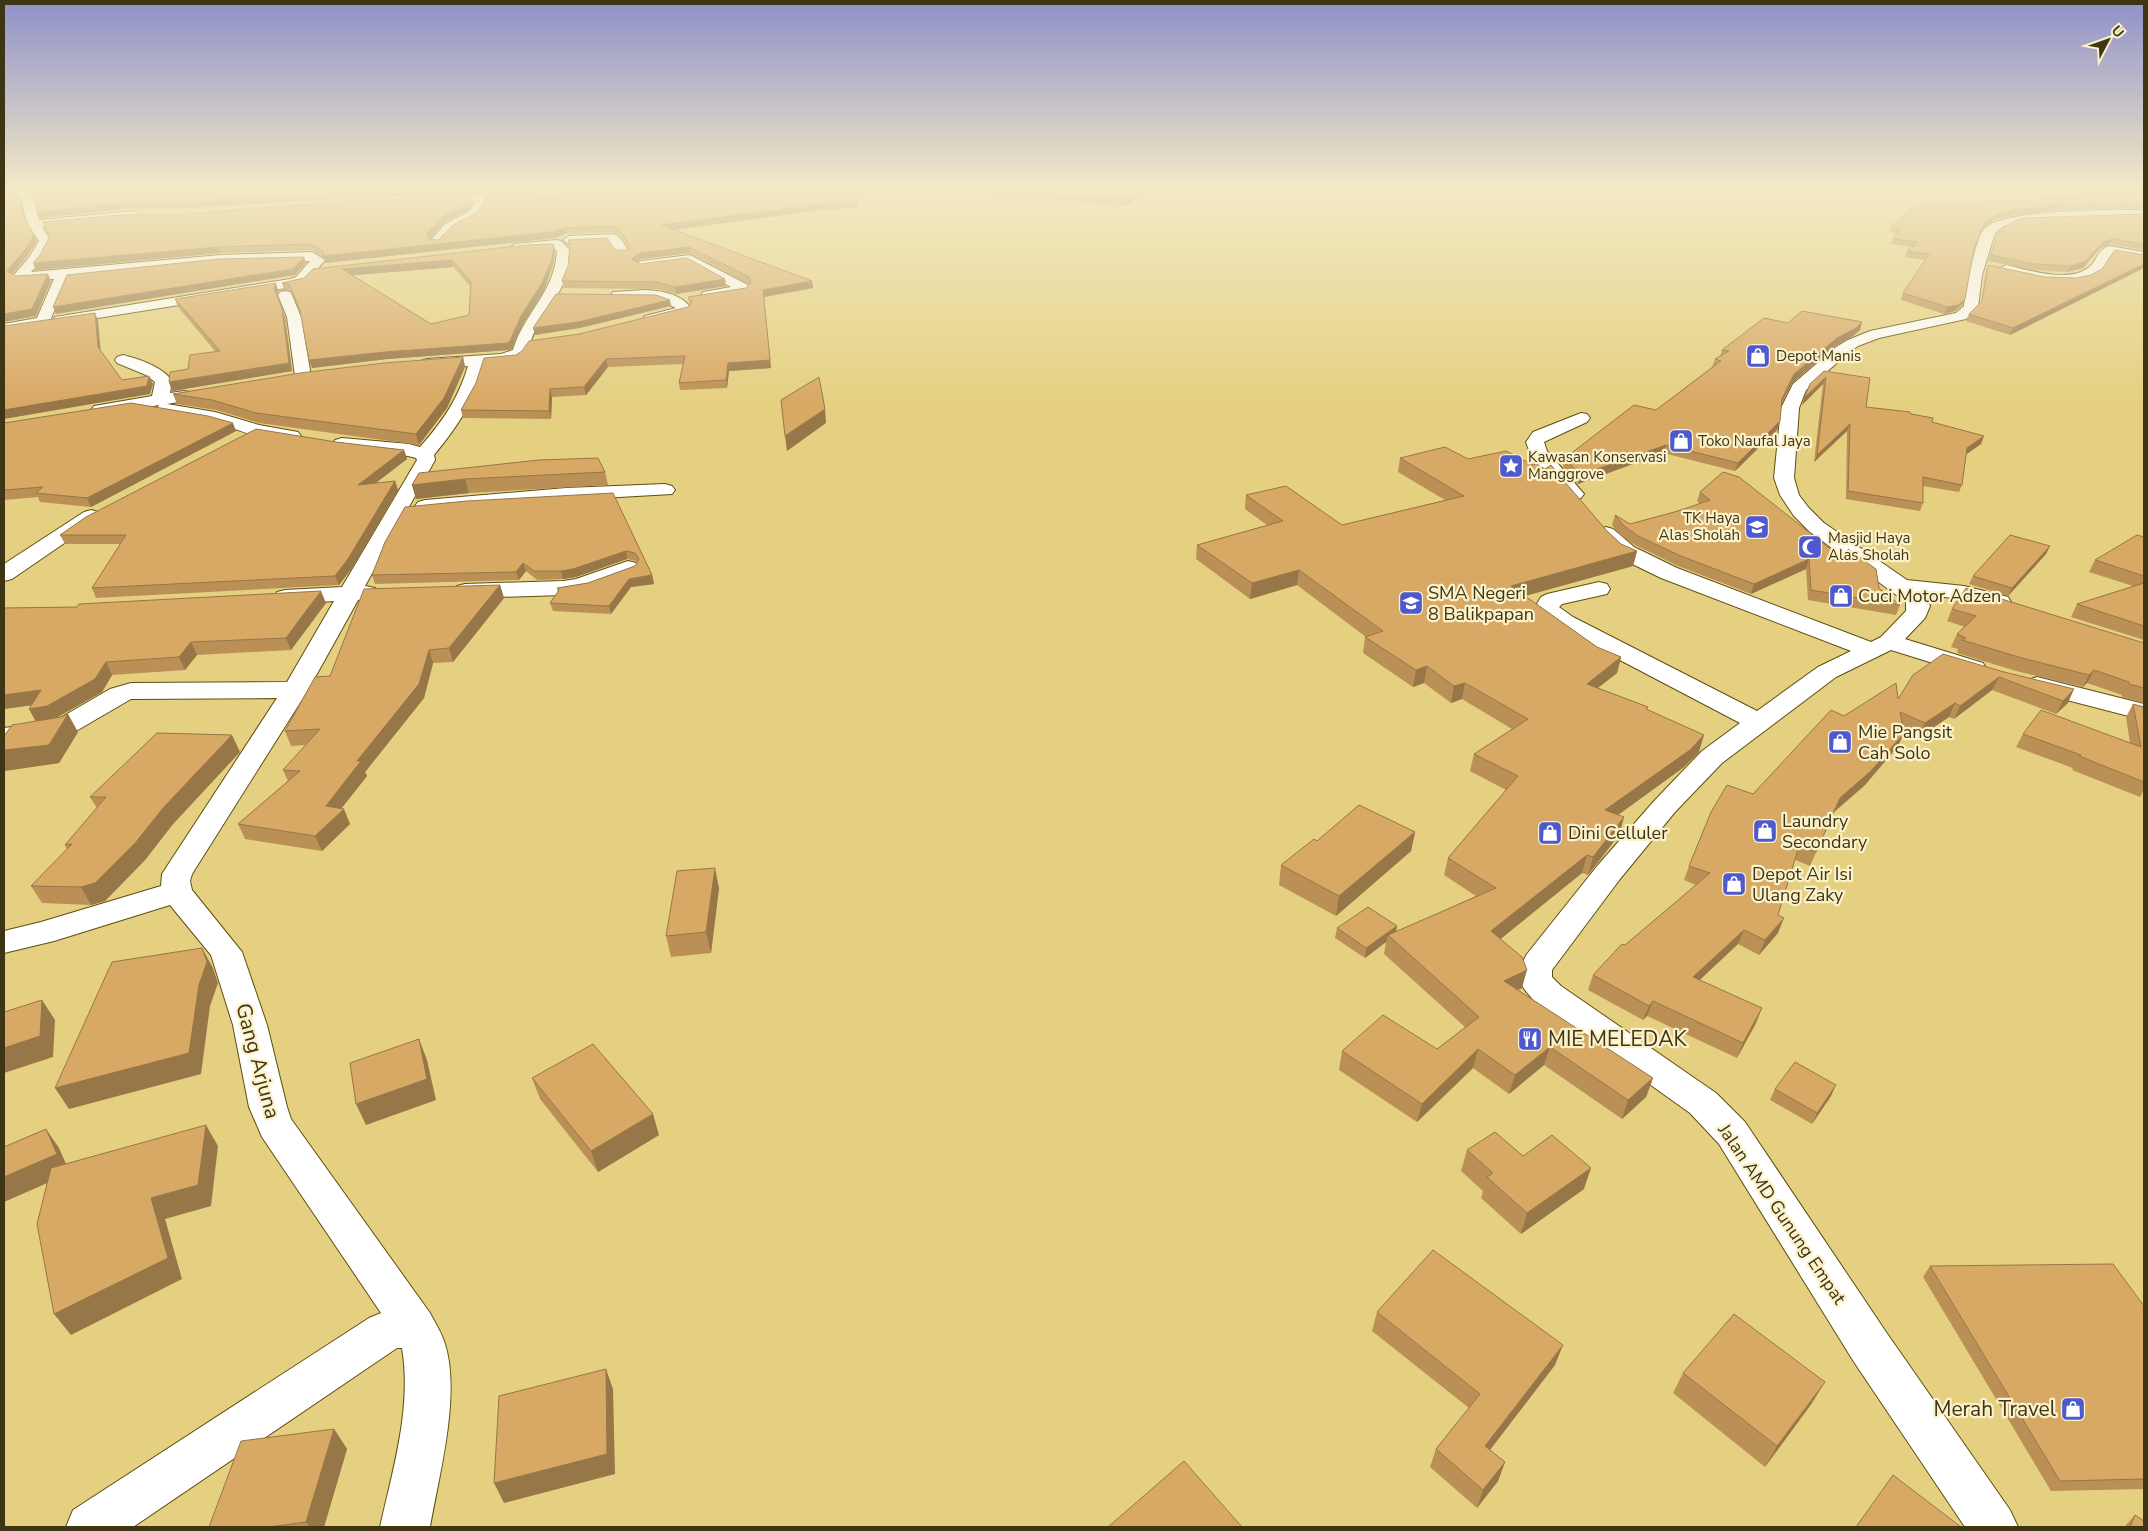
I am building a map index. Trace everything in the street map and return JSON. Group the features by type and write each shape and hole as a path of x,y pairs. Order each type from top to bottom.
{"street":[{"path":"12,274 30,266 35,258"},
{"path":"12,274 63,275 238,258"},
{"path":"4,328 281,286 301,280 318,260 317,258"},
{"path":"414,364 513,357 520,353 530,326 552,294 565,267 564,258"},
{"name":"Jalan AMD Gunung Empat","path":"1988,258 1988,266 1971,307 1965,313 1955,317 1875,334 1853,343 1842,350 1799,388 1790,408 1784,478 1790,497 1799,509 1827,535 1903,587 1917,600 1919,606 1917,613 1881,647 1828,672 1712,757 1665,806 1609,872 1538,962 1535,976 1540,985 1563,1006 1703,1103 1732,1134 1870,1347 1993,1527"},
{"path":"1988,266 2044,276 2074,278 2091,273 2100,265 2103,258"},
{"path":"601,294 657,295 676,300 736,292 743,288 690,259 640,265"},
{"path":"310,270 330,268"},
{"path":"43,322 63,275"},
{"path":"552,294 572,294"},
{"path":"285,295 294,317 302,376"},
{"path":"637,322 682,311 684,308 676,300"},
{"path":"523,343 542,340"},
{"path":"123,360 152,372 164,382 160,400"},
{"path":"424,454 448,426 469,390 478,360"},
{"path":"284,379 321,374"},
{"path":"83,413 198,393"},
{"path":"132,404 215,416 256,430 316,440 409,450 424,454"},
{"path":"1581,418 1539,436 1535,442 1538,452 1612,540 1626,552 1669,573 1881,647 2144,712"},
{"path":"233,442 256,430"},
{"path":"4,942 43,933 177,892 175,881 177,874 295,690 352,593 426,460 424,454"},
{"path":"399,508 488,499 665,490"},
{"path":"4,574 82,521 107,507"},
{"path":"441,591 564,588 581,585 628,568"},
{"path":"1903,587 1939,588 1965,592 2022,609"},
{"path":"1599,589 1555,599 1549,602 1547,607 1549,611 1565,622 1758,722"},
{"path":"262,598 392,592"},
{"path":"4,736 62,728 119,694 131,691 295,690"},
{"name":"Gang Arjuna","path":"177,892 226,952 250,1025 268,1107 275,1126 414,1327 423,1344 428,1379 426,1408 405,1527"},
{"path":"90,1527 384,1332 394,1328 414,1327"}],"building":[{"path":"4,258 18,258 7,271 16,276 48,274 32,309 4,314"},
{"path":"37,258 86,258 33,263"},
{"path":"303,258 293,269 53,307 67,275 219,259"},
{"path":"407,258 552,258 542,283 521,316 510,341 507,343 309,360 300,310 289,284 282,283 304,278 313,269","holes":["452,260 471,282 469,315 431,324 342,269"]},
{"path":"569,258 632,258 640,264 688,258 725,279 675,287 656,282 562,281"},
{"path":"712,258 751,258 812,281 763,290 770,360 728,363 726,380 679,383 685,356 606,359 584,387 550,389 549,411 461,410 476,383 484,358 516,355 522,351 529,341 579,334 688,307 692,302 688,297 746,288 751,282 749,277"},
{"path":"1926,258 1972,258 1965,299 1958,305 1947,307 1903,293"},
{"path":"2007,258 2088,258 2085,262 2069,266 2034,264"},
{"path":"2109,258 2144,258 2144,264 2013,328 1969,314 1982,301 1988,265 2045,277 2077,278 2091,275 2102,269"},
{"path":"276,283 274,288 282,309 289,363 169,382 170,372 188,369 190,355 220,351 175,299"},
{"path":"556,294 656,295 670,300 578,322 533,328"},
{"path":"1802,311 1862,322 1856,328 1837,338 1794,374 1782,399 1780,421 1738,463 1666,445 1580,475 1565,458 1634,405 1656,410 1721,361 1715,359 1729,351 1722,350 1764,318 1788,323"},
{"path":"95,313 98,347 122,380 149,376 147,386 4,410 4,326"},
{"path":"463,357 444,398 416,434 256,413 212,400 173,394 300,373 384,363"},
{"path":"1824,371 1870,378 1866,407 1910,412 1911,414 1933,418 1932,422 1984,436 1967,448 1962,485 1923,477 1923,503 1848,491 1850,424 1817,455 1826,377 1804,398 1810,384"},
{"path":"819,377 825,409 785,436 781,400"},
{"path":"131,403 208,416 233,423 87,498 36,493 43,487 4,490 4,423"},
{"path":"256,429 336,442 404,450 358,485 395,481 348,559 335,576 92,588 126,535 60,535 86,517"},
{"path":"1445,447 1468,459 1506,451 1545,469 1551,465 1560,478 1607,531 1621,544 1637,551 1511,586 1597,647 1621,657 1587,684 1648,707 1646,709 1704,735 1690,750 1605,810 1624,817 1593,857 1587,855 1491,931 1522,957 1527,970 1504,981 1653,1078 1628,1100 1550,1047 1515,1075 1478,1049 1422,1104 1342,1051 1383,1015 1437,1049 1479,1017 1388,935 1496,888 1448,858 1518,776 1474,754 1528,719 1465,683 1454,686 1427,666 1416,670 1365,637 1383,631 1299,570 1252,583 1197,545 1283,521 1246,495 1286,486 1342,525 1464,496 1400,458"},
{"path":"598,458 605,472 465,479 412,485 419,473 539,460"},
{"path":"1723,472 1739,477 1848,563 1848,549 1876,569 1879,588 1900,605 1811,590 1809,559 1754,584 1681,556 1638,536 1623,525 1615,515 1630,524 1710,500 1700,492"},
{"path":"613,493 652,575 629,579 609,606 550,603 559,590 557,588 588,583 635,566 639,559 635,553 626,551 573,569 561,571 534,571 523,563 516,572 372,575 385,542 405,507 467,501"},
{"path":"2010,535 2050,546 2012,588 1973,576"},
{"path":"2137,535 2144,537 2144,576 2095,560"},
{"path":"2144,583 2144,626 2077,604"},
{"path":"500,585 449,648 429,650 419,684 357,761 361,761 326,806 344,809 315,836 238,824 300,771 283,770 320,729 285,731 315,677 330,676 364,589"},
{"path":"1966,588 2144,643 2144,688 2094,670 2089,675 1962,640 1966,638 1957,634 1976,616 1952,609"},
{"path":"321,591 286,638 191,642 179,657 106,662 95,679 47,706 29,709 41,690 4,695 4,608 77,607 79,604"},
{"path":"1943,654 2004,672 2074,689 2063,701 1999,677 1960,706 1955,703 1925,723 1900,712 1904,733 1871,771 1840,798 1816,852 1799,846 1778,915 1784,918 1765,940 1744,930 1693,977 1762,1008 1743,1043 1653,1001 1649,1006 1593,975 1622,944 1625,945 1710,873 1689,866 1711,812 1727,785 1753,794 1831,710 1844,716 1896,683 1898,699 1913,675"},
{"path":"2133,704 2144,707 2144,782 2079,756 2081,755 2023,734 2041,710 2141,747"},
{"path":"68,714 49,745 4,750 4,736 12,725 61,717"},
{"path":"157,733 232,735 164,807 136,842 95,883 81,887 31,886 72,844 65,845 106,797 90,797"},
{"path":"1359,805 1415,832 1339,896 1281,865 1314,839 1317,841"},
{"path":"715,868 706,932 666,936 677,871"},
{"path":"1368,907 1397,926 1366,948 1337,928"},
{"path":"202,948 207,962 199,985 189,1053 55,1088 112,962"},
{"path":"42,1000 40,1036 4,1048 4,1012"},
{"path":"419,1039 427,1079 356,1104 350,1063"},
{"path":"593,1044 653,1114 591,1151 532,1078"},
{"path":"1795,1062 1836,1085 1817,1113 1775,1089"},
{"path":"206,1125 198,1185 151,1198 168,1258 54,1314 37,1224 51,1168"},
{"path":"46,1129 57,1154 4,1177 4,1147"},
{"path":"1495,1132 1523,1156 1552,1135 1591,1168 1527,1213 1487,1177 1493,1173 1467,1150"},
{"path":"1433,1250 1563,1345 1485,1446 1505,1462 1483,1490 1436,1449 1480,1394 1377,1312"},
{"name":"Merah Travel","path":"2113,1264 2144,1306 2144,1479 2060,1481 1930,1266"},
{"path":"1734,1314 1825,1382 1777,1446 1683,1373"},
{"path":"606,1369 607,1454 494,1483 499,1396"},
{"path":"334,1429 306,1522 269,1527 209,1527 241,1441"},
{"path":"1184,1461 1242,1527 1108,1527"},
{"path":"1893,1475 1961,1527 1856,1527"},
{"path":"2135,1515 2144,1521 2144,1527 2130,1527"}],"place":[{"name":"Depot Manis","path":"1758,356"},
{"name":"Toko Naufal Jaya","path":"1681,441"},
{"name":"Kawasan Konservasi Manggrove","path":"1511,466"},
{"name":"TK Haya Alas Sholah","path":"1757,527"},
{"name":"Masjid Haya Alas Sholah","path":"1810,547"},
{"name":"Cuci Motor Adzen","path":"1841,596"},
{"name":"SMA Negeri 8 Balikpapan","path":"1411,603"},
{"name":"Mie Pangsit Cah Solo","path":"1840,742"},
{"name":"Laundry Secondary","path":"1765,831"},
{"name":"Dini Celluler","path":"1550,833"},
{"name":"Depot Air Isi Ulang Zaky","path":"1734,884"},
{"name":"MIE MELEDAK","path":"1530,1039"},
{"name":"Merah Travel","path":"2073,1409"}]}
